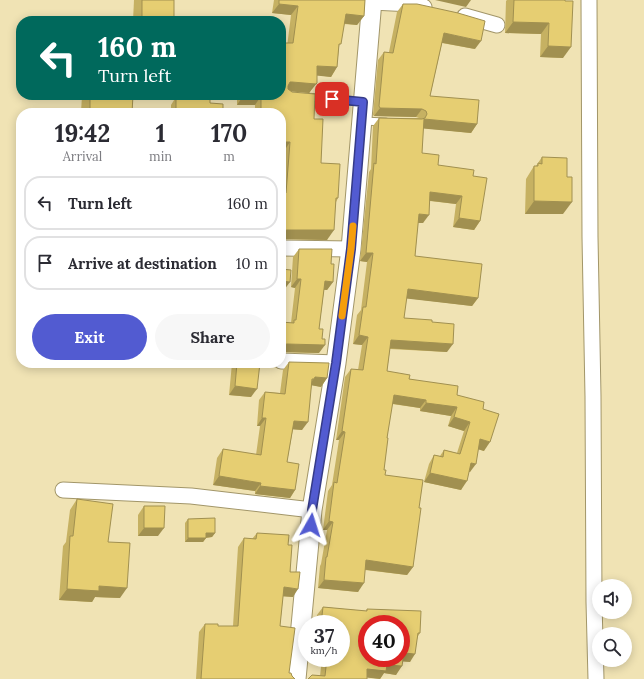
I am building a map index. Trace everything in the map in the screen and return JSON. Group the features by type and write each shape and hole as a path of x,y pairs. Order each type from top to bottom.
{"street":[{"path":"589,0 590,229 596,679"},
{"path":"296,679 312,510 336,363 351,249 372,1 412,4 447,11 497,25"},
{"path":"286,248 351,249"},
{"path":"286,361 336,363"},
{"path":"63,490 191,496 312,510"}],"lane":[{"path":"302,97 363,102"},
{"path":"362,121 393,122"}],"building":[{"path":"142,0 174,0 174,16 142,16"},
{"path":"279,0 365,0 364,16 346,14 341,44 339,44 337,67 317,66 316,84 290,82 288,86 288,89 292,92 315,94 314,119 323,119 321,163 340,164 334,230 286,230 286,193 290,142 286,142 286,108 261,108 261,100 286,100 286,43 293,43 298,6 279,4"},
{"path":"514,0 573,1 571,47 548,46 549,23 513,22"},
{"path":"403,4 417,4 458,13 485,21 481,41 444,33 430,96 479,100 477,124 424,119 422,153 439,155 438,165 474,170 473,176 487,178 480,221 459,218 462,196 430,192 429,215 419,214 415,256 482,264 478,298 408,289 404,318 432,320 432,322 454,324 453,344 391,340 387,371 410,375 409,379 458,386 457,395 484,402 483,409 499,414 490,442 480,439 476,464 471,463 467,481 430,473 434,455 443,457 444,450 460,454 470,422 454,417 457,407 426,403 426,400 394,395 387,438 384,470 386,470 385,475 423,480 419,508 421,508 413,567 366,560 364,583 324,580 326,557 333,522 329,521 334,482 337,483 345,432 342,431 351,369 363,370 368,337 359,335 363,307 366,307 373,253 366,253 374,163 376,164 379,118 422,119 425,118 427,114 426,111 422,109 380,108 379,106 384,52 393,53"},
{"path":"90,100 133,100 132,108 90,108"},
{"path":"176,100 210,100 210,103 223,104 223,108 176,108"},
{"path":"542,157 567,158 567,177 572,177 572,202 534,201 534,166 538,166 538,163 542,164"},
{"path":"299,249 332,249 331,264 334,264 333,282 325,281 319,329 323,329 322,339 325,339 325,345 286,344 286,322 294,323 294,320 296,320 301,279 297,279"},
{"path":"286,270 291,270 290,282 286,282"},
{"path":"289,362 329,363 327,378 315,377 312,379 308,422 294,421 287,462 299,464 295,490 260,486 261,483 219,476 223,449 261,455 266,418 262,418 265,392 285,394"},
{"path":"237,368 259,368 257,389 235,386"},
{"path":"77,499 113,504 108,542 130,543 127,588 99,586 99,591 67,589 70,536 73,536"},
{"path":"144,506 165,506 164,528 144,528"},
{"path":"215,518 215,533 206,533 206,538 188,538 188,519"},
{"path":"257,533 289,535 288,545 292,545 290,572 300,572 298,589 284,587 280,626 295,628 289,673 291,673 295,679 201,679 205,624 218,624 218,626 238,626 244,538 256,539"},
{"path":"323,607 367,611 367,609 421,611 420,633 418,633 415,654 410,654 410,615 358,615 358,667 387,667 386,671 367,669 367,679 308,679 312,675 325,676 326,667 350,667 350,615 322,615"}],"slow traffic":[{"path":"342,316 353,226"}],"route":[{"path":"311,525 312,510 336,363 351,249 363,102 332,99"}]}
